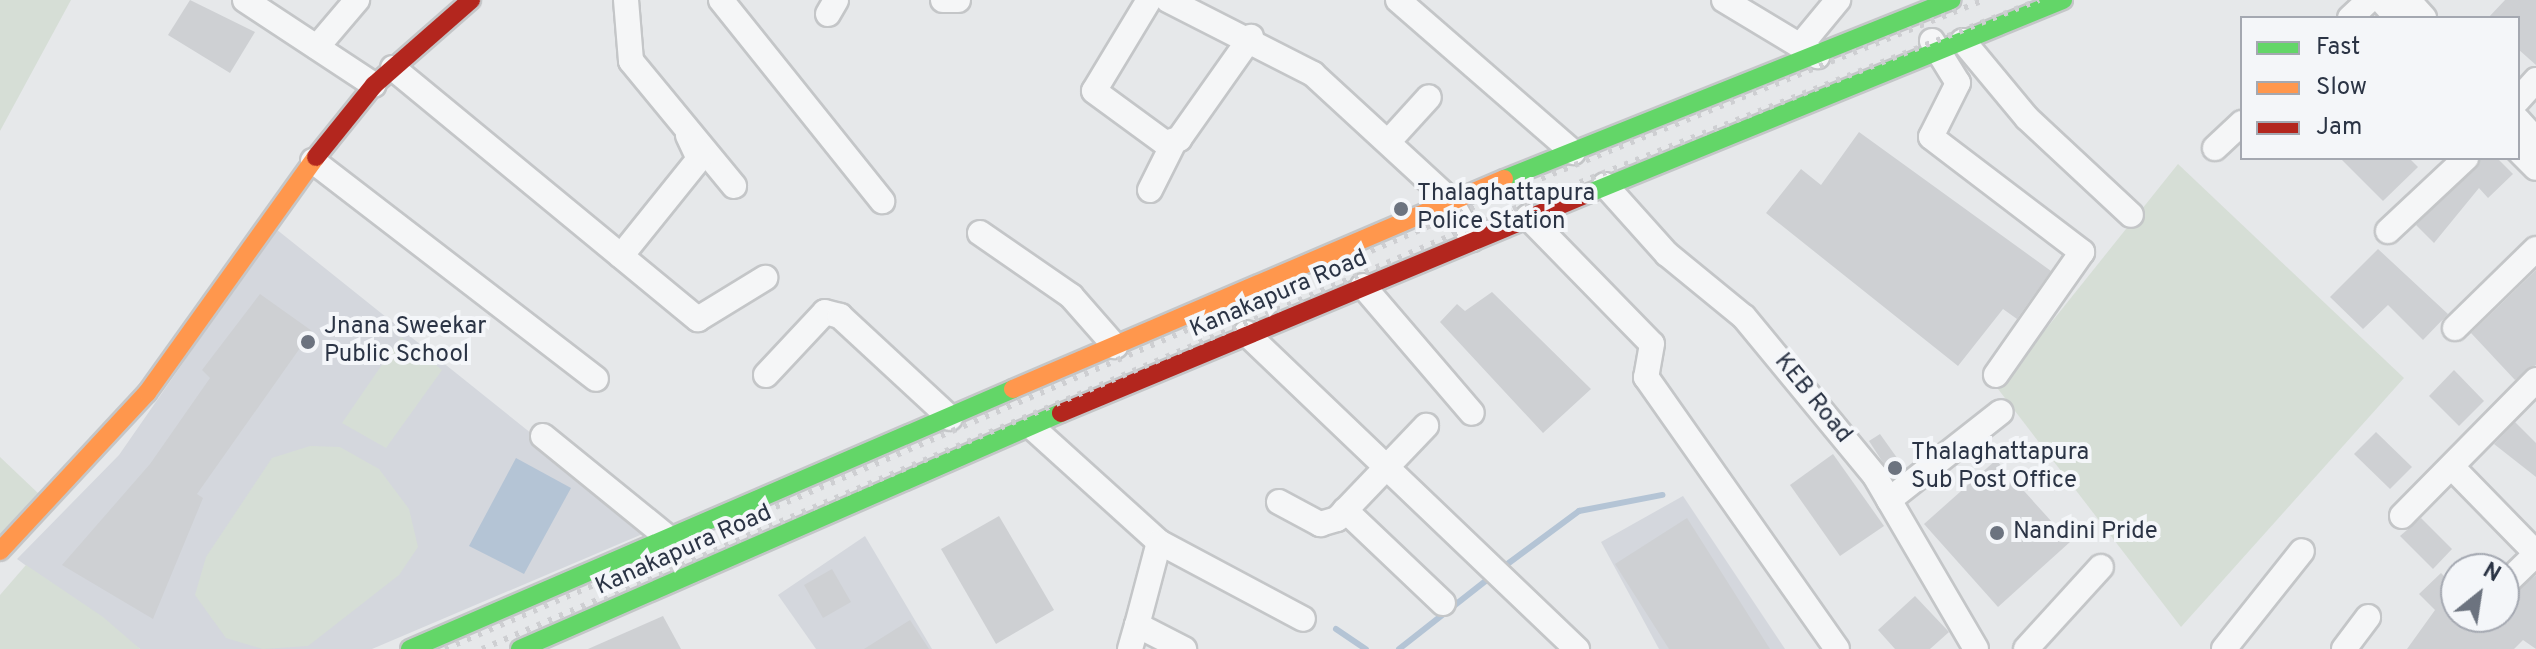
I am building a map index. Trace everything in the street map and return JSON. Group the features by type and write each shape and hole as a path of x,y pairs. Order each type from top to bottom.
{"main road":[{"path":"0,551 147,393 313,161 374,85 471,0"},
{"name":"Kanakapura Road","path":"410,649 533,600 1450,200 1573,152 1809,51 1951,0"},
{"name":"Kanakapura Road","path":"520,649 558,642 1246,333 2063,0"},
{"path":"533,600 558,642"}],"street":[{"path":"317,47 357,0"},
{"path":"626,0 631,61 734,186"},
{"path":"721,0 882,201"},
{"path":"943,0 958,0"},
{"path":"1149,0 1094,91 1173,144"},
{"path":"1398,0 1573,152"},
{"path":"1730,2 1809,51 1838,0"},
{"path":"2352,16 2369,0"},
{"path":"2381,0 2395,16"},
{"path":"2408,0 2422,16"},
{"path":"1174,1 1251,37 1313,74 1450,200 1472,239"},
{"path":"253,2 374,85"},
{"path":"1920,12 1937,52 1958,83 1931,137 2082,252 1996,375"},
{"path":"1150,190 1173,144 1251,37"},
{"path":"1963,41 2027,118 2131,215"},
{"path":"393,68 698,319 765,278"},
{"path":"2520,98 2536,80"},
{"path":"1389,141 1429,97"},
{"path":"2520,122 2536,140"},
{"path":"2215,148 2240,125"},
{"path":"621,256 699,159 685,127"},
{"path":"2520,152 2536,168"},
{"path":"2388,231 2464,160"},
{"path":"313,161 596,379"},
{"name":"KEB Road","path":"1605,185 1667,254 1744,317 1889,500 1976,649"},
{"path":"1528,217 1652,344 1646,377 1837,649"},
{"path":"980,233 1071,296 1115,346"},
{"path":"2455,328 2536,249"},
{"path":"1363,286 1472,413"},
{"path":"766,375 825,312 840,316 950,418"},
{"path":"1246,333 1577,649"},
{"path":"2402,516 2536,380"},
{"path":"1889,500 2001,412"},
{"path":"1279,502 1320,524 1345,510 1426,426"},
{"path":"1034,429 1159,542 1303,619"},
{"path":"543,436 671,540"},
{"path":"2452,467 2535,554 2520,569"},
{"path":"1345,510 1443,603"},
{"path":"1130,649 1159,542"},
{"path":"2224,649 2302,551"},
{"path":"2026,649 2101,567"},
{"path":"2344,649 2368,617"},
{"path":"1137,625 1184,649"}],"shaded area":[{"path":"0,0 71,0 0,131"},
{"path":"2178,164 2404,378 2181,627 1998,389"},
{"name":"Jnana Sweekar Public School","path":"276,229 652,530 372,649 140,649 17,559 119,455"},
{"path":"401,337 442,370 386,448 342,423"},
{"path":"310,446 340,447 379,469 409,509 418,547 399,575 308,646 263,649 226,638 195,595 206,557 272,458"},
{"path":"0,457 40,495 0,535"},
{"path":"1683,496 1785,649 1659,649 1601,542"},
{"path":"865,536 932,649 816,649 778,595"},
{"path":"26,565 103,617 140,649 0,649 0,595"}],"water":[{"path":"516,458 571,488 524,574 469,546"}],"building":[{"path":"190,0 255,32 230,73 168,35"},
{"path":"2505,0 2536,0 2536,65 2520,51 2520,16 2490,16"},
{"path":"1859,132 2051,271 2017,319 2003,309 1958,366 1766,213 1801,169 1821,185"},
{"path":"2342,160 2411,160 2418,167 2383,201"},
{"path":"2479,160 2499,160 2513,174 2488,198 2479,188 2434,243 2416,225"},
{"path":"2378,249 2448,314 2423,340 2388,305 2363,329 2330,297"},
{"path":"2536,270 2536,365 2515,380 2471,333"},
{"path":"1492,292 1591,389 1543,433 1440,322 1457,304 1465,311"},
{"path":"260,294 312,331 197,494 203,498 153,619 62,565 150,464 210,378 202,370"},
{"path":"2454,370 2484,401 2459,426 2429,396"},
{"path":"2515,422 2536,443 2536,477 2494,444"},
{"path":"2376,432 2412,467 2390,489 2354,454"},
{"path":"1880,434 1905,469 1893,478 1869,441"},
{"path":"1833,454 1884,526 1840,556 1790,485"},
{"name":"Nandini Pride","path":"1996,460 2070,542 1998,607 1924,524"},
{"path":"999,516 1054,610 996,644 941,549"},
{"path":"1687,518 1770,649 1669,649 1615,564"},
{"path":"2421,518 2452,549 2448,553 2440,553 2440,562 2433,569 2400,536"},
{"path":"832,569 851,602 823,618 804,585"},
{"path":"2440,574 2440,633 2520,633 2520,588 2536,575 2536,649 2523,640 2514,649 2407,649 2435,610 2419,594"},
{"path":"1915,596 1949,632 1930,649 1895,649 1878,630"},
{"path":"663,616 681,649 588,649"},
{"path":"910,620 929,649 864,649"}],"waterway":[{"path":"1502,568 1579,511 1662,495"},
{"path":"1399,649 1493,575"},
{"path":"1336,629 1366,649"}],"railway":[{"path":"445,649 1508,192 1984,0"},
{"path":"482,649 1513,209 2039,0"}],"traffic: fast":[{"path":"1504,179 1951,0"},
{"path":"1587,194 2063,0"},
{"path":"410,649 1013,389"},
{"path":"520,649 1061,413"}],"traffic: slow":[{"path":"0,551 147,393 316,157"},
{"path":"1013,389 1504,179"}],"traffic: jam":[{"path":"316,157 374,85 471,0"},
{"path":"1061,413 1587,194"}],"place":[{"name":"Thalaghattapura Police Station","path":"1401,209"},
{"name":"Jnana Sweekar Public School","path":"308,342"},
{"name":"Thalaghattapura Sub Post Office","path":"1895,468"},
{"name":"Nandini Pride","path":"1997,533"}]}
